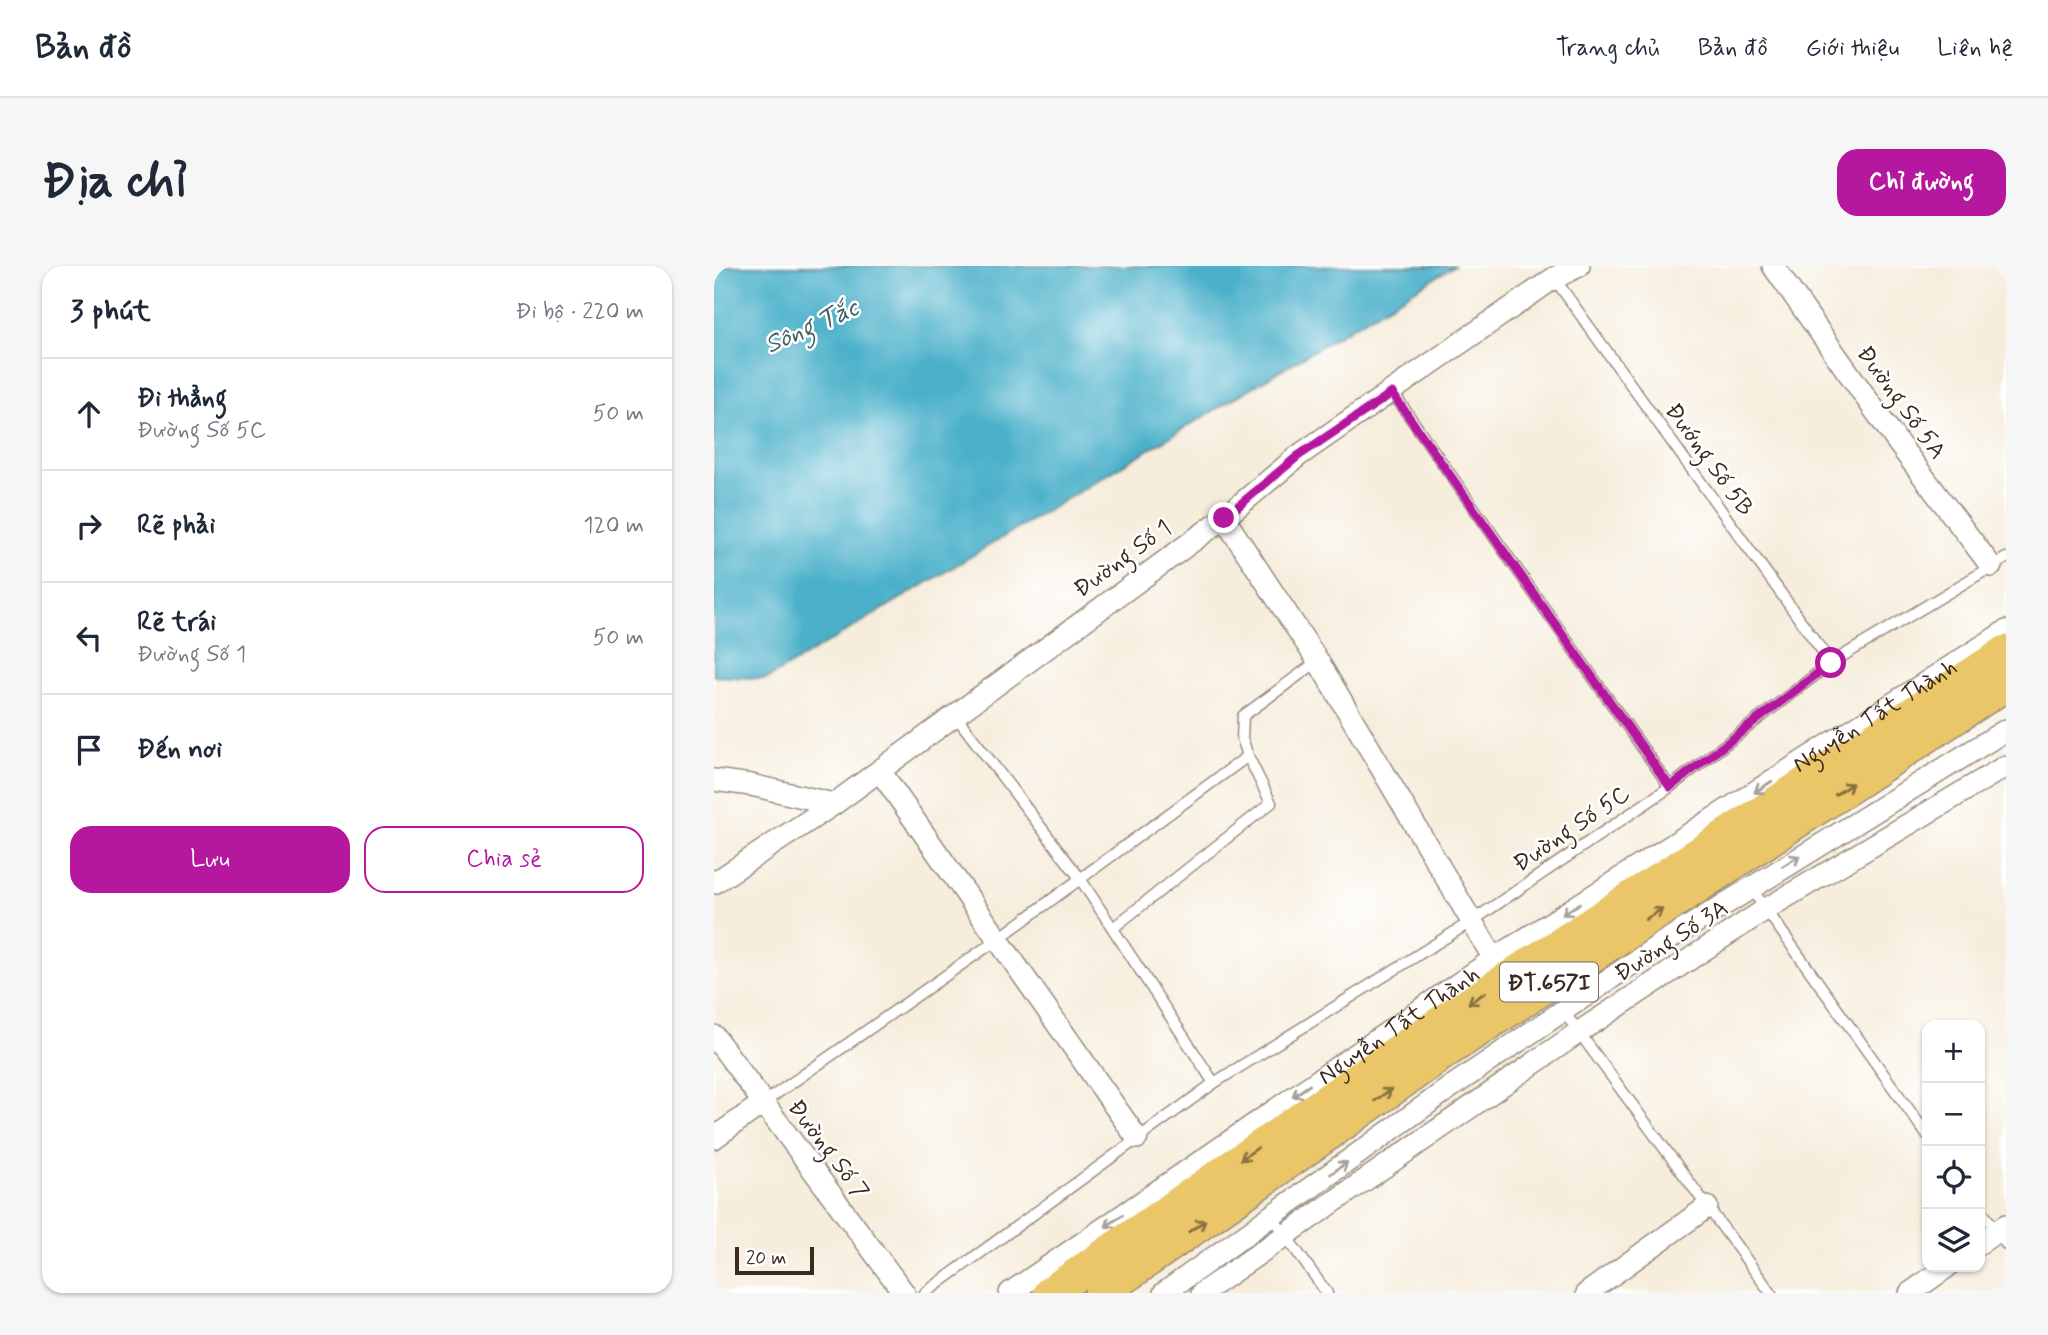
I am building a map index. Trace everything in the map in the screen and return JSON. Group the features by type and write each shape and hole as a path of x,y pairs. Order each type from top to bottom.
{"main road":[{"name":"Nguyễn Tất Thành","path":"1050,1293 1414,1040 2006,652"},
{"name":"Nguyễn Tất Thành","path":"1101,1293 1443,1052 2006,684"}],"street":[{"name":"Đường Số 1","path":"714,883 880,771 1224,518 1298,456 1554,278 1578,266"},
{"name":"Đường Số 5A","path":"1773,266 1898,443 1999,562"},
{"path":"1224,518 1318,661 1494,959"},
{"name":"Nguyễn Tất Thành","path":"1010,1293 1494,959 2006,631"},
{"path":"1164,1293 1448,1090 1664,942 2006,730"},
{"name":"Đường Số 3A","path":"1202,1293 1578,1032 1766,909 2006,766"},
{"path":"880,771 1137,1138"},
{"path":"714,780 751,785 834,804"},
{"name":"Đường Số 7","path":"714,1036 904,1293"},
{"path":"714,1138 762,1103"},
{"path":"1587,1293 1707,1207"},
{"path":"1910,1293 1940,1272"}],"lane":[{"name":"Đướng Số 5B","path":"1554,278 1831,663"},
{"path":"1392,393 1670,787"},
{"name":"Đường Số 5C","path":"925,1293 1214,1083 1472,921 1670,787 1831,663 1999,562"},
{"path":"1113,928 1271,803 1241,738 1243,716 1318,661"},
{"path":"955,715 1079,877 1214,1083"},
{"path":"762,1103 998,939 1079,877 1248,756"},
{"path":"1750,887 1922,1128"},
{"path":"1564,1012 1771,1293"},
{"path":"1272,1217 1328,1293"},
{"path":"1985,1217 1997,1236"}],"water":[{"name":"Sông Tắc","path":"714,266 1454,266 767,679 714,676"}],"route":[{"path":"1224,518 1298,456 1392,393 1670,787 1831,663"}]}
